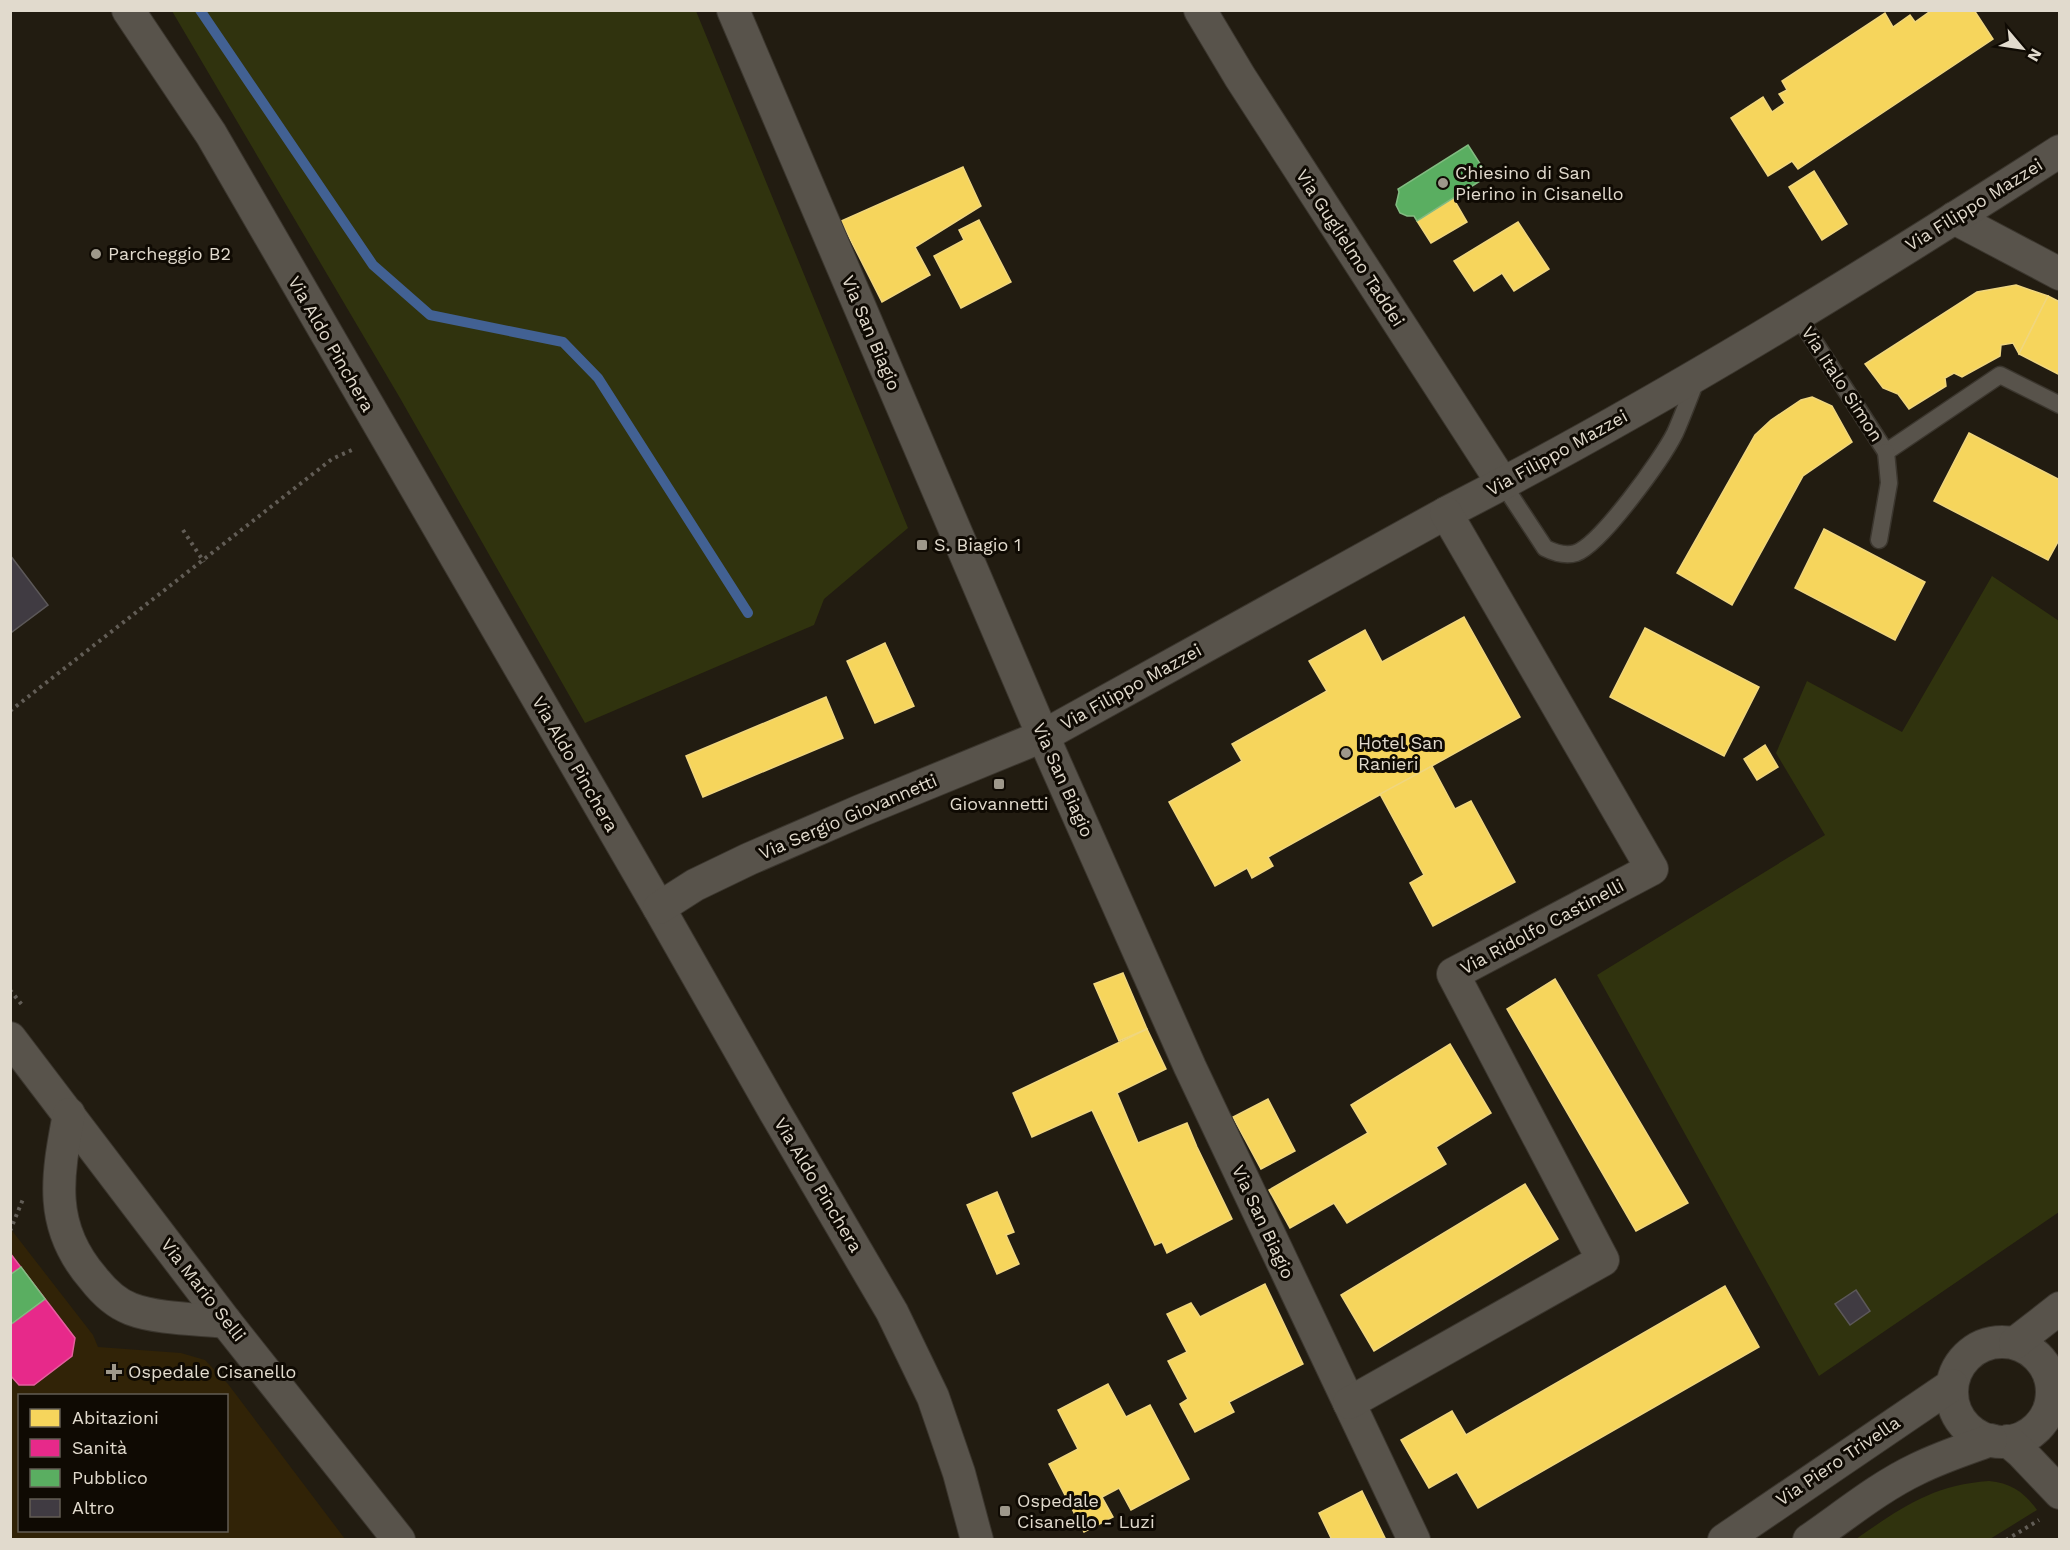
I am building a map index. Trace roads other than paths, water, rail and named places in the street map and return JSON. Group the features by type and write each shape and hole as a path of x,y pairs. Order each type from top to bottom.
{"street":[{"name":"Via Aldo Pinchera","path":"128,10 211,134 913,1352 949,1441 977,1539"},
{"name":"Via San Biagio","path":"733,10 1043,736 1190,1067 1414,1539"},
{"name":"Via Guglielmo Taddei","path":"1200,10 1240,76 1503,484"},
{"name":"Via Filippo Mazzei","path":"1043,736 1446,513 1503,484 1700,372 1797,315 2060,150"},
{"path":"1954,218 2060,274"},
{"name":"Via Ridolfo Castinelli","path":"1348,1402 1603,1260 1453,974 1652,869 1446,513"},
{"name":"Via Sergio Giovannetti","path":"659,908 695,885 749,859 1043,736"},
{"name":"Via Mario Selli","path":"10,1038 226,1322 399,1539"},
{"path":"69,1114 59,1168 58,1198 64,1230 81,1264 108,1294 132,1310 226,1322"},
{"path":"2015,1342 2060,1308"},
{"path":"2053,1504 2021,1452 1999,1441 1977,1435 1965,1426 1957,1413 1952,1399 1952,1385 1956,1370 1964,1358 1976,1349 1989,1343 2015,1342 2030,1350 2048,1371 2053,1398 2050,1452 2060,1479"},
{"name":"Via Piero Trivella","path":"1724,1539 1952,1385"},
{"path":"1809,1539 1916,1469 1948,1455 1999,1441 2021,1438 2032,1432 2041,1423 2053,1398"}],"lane":[{"name":"Via Italo Simon","path":"1797,315 1886,452 1889,483 1879,540"},
{"path":"1503,484 1545,548 1564,554 1578,552 1597,537 1649,473 1674,435 1700,372"},
{"name":"Via Italo Simon","path":"1886,452 2000,375 2060,405"}],"waterway":[{"path":"200,10 373,265 430,315 563,342 598,378 748,613"}],"place":[{"name":"Chiesino di San Pierino in Cisanello","path":"1443,183"},
{"name":"Parcheggio B2","path":"96,254"},
{"name":"S. Biagio 1","path":"922,545"},
{"name":"Hotel San Ranieri","path":"1346,753"},
{"name":"Giovannetti","path":"999,784"},
{"name":"Ospedale Cisanello","path":"114,1372"},
{"name":"Ospedale Cisanello - Luzi","path":"1005,1511"}]}
